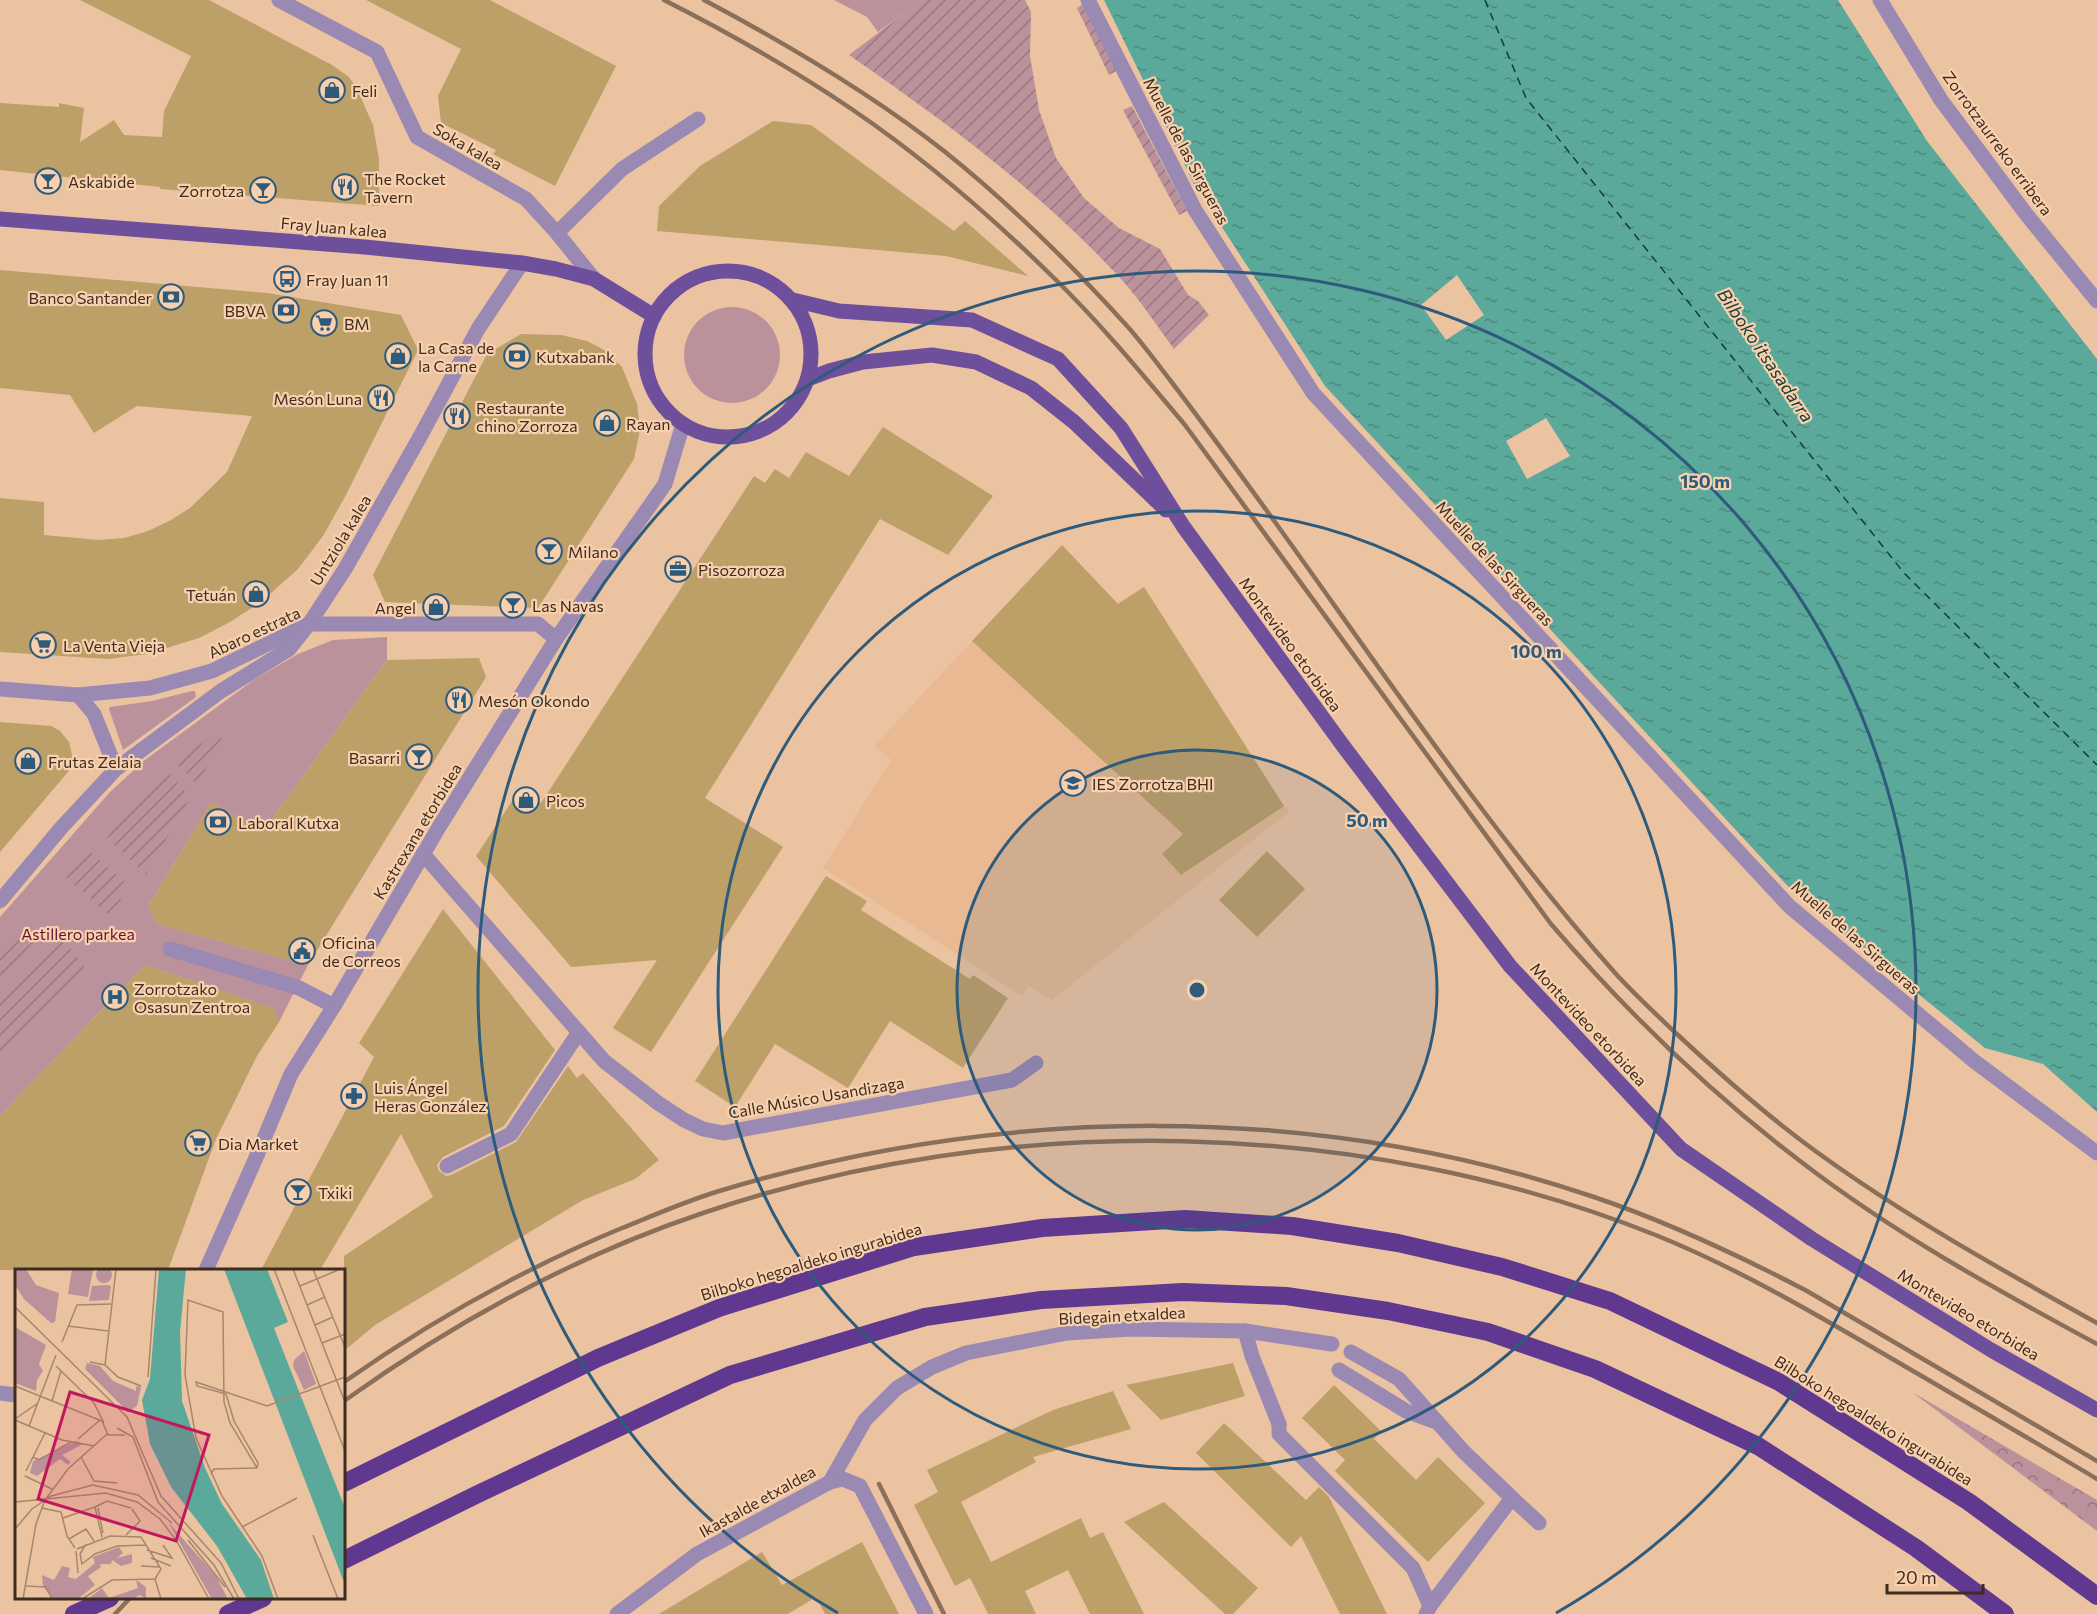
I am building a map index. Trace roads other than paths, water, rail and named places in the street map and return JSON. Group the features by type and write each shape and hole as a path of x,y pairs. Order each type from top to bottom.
{"highway":[{"name":"Bilboko hegoaldeko ingurabidea","path":"345,1482 598,1358 719,1308 914,1247 1042,1228 1185,1219 1292,1226 1398,1243 1502,1267 1610,1301 1779,1382 1969,1502 2097,1596"},
{"path":"345,1560 730,1375 925,1317 1041,1300 1183,1292 1286,1296 1388,1311 1488,1332 1595,1369 1758,1446 1916,1548 2005,1614"},
{"path":"74,1614 108,1599"},
{"path":"228,1614 261,1599"}],"main road":[{"name":"Fray Juan kalea","path":"0,219 290,241 522,263 594,279 654,316"},
{"path":"719,270 747,272 764,278 793,300 807,323 812,351 808,379 799,400 781,419 759,432 733,437 707,435 683,424 664,408 651,387 645,363 646,339 654,316 670,293 693,278 719,270"},
{"name":"Montevideo etorbidea","path":"793,300 839,310 972,320 1058,360 1121,428 1183,526 1344,747 1510,966 1681,1149 1812,1239 1991,1350 2097,1410"},
{"name":"Montevideo etorbidea","path":"808,379 863,362 932,355 976,362 1031,388 1074,422 1183,526"}],"street":[{"name":"Soka kalea","path":"279,0 377,52 417,137 526,199 594,279"},
{"name":"Muelle de las Sirgueras","path":"1088,0 1195,210 1313,393 1790,906 1974,1061 2097,1153"},
{"name":"Zorrotzaurreko erribera","path":"1880,0 1941,100 2026,214 2097,301"},
{"path":"557,233 622,169 698,119"},
{"name":"Untziola kalea","path":"0,901 61,828 116,769 221,691 289,649 309,624 351,559 478,329 522,263"},
{"name":"Kastrexana etorbidea","path":"206,1269 291,1074 556,639 665,484 683,424"},
{"name":"Abaro estrata","path":"0,689 78,695 150,688 212,671 309,624 538,624 556,639"},
{"path":"78,695 94,714 116,769"},
{"name":"Calle Músico Usandizaga","path":"423,854 604,1061 658,1103 703,1129 723,1133 1012,1080 1036,1063"},
{"path":"170,950 299,988 334,1006"},
{"path":"447,1166 511,1134 579,1032"},
{"name":"Bidegain etxaldea","path":"830,1482 865,1420 897,1388 932,1367 966,1353 1067,1333 1131,1329 1245,1331 1332,1344"},
{"path":"1245,1331 1252,1356 1279,1424 1279,1434 1413,1568 1428,1610"},
{"path":"1351,1352 1399,1379 1463,1451 1539,1523"},
{"path":"1339,1370 1406,1411 1439,1424"},
{"path":"0,1393 15,1395"},
{"name":"Ikastalde etxaldea","path":"617,1614 698,1554 830,1482 843,1479 860,1486 926,1614"},
{"path":"1428,1610 1512,1498"},
{"path":"102,1614 103,1599"}],"water":[{"name":"Bilboko itsasadarra","path":"1104,0 1838,0 1927,141 2097,359 2097,1112 2043,1064 1985,1048 1796,895 1325,386 1194,184"}],"railway":[{"path":"664,0 737,38 784,66 880,129 983,212 1072,296 1122,350 1185,425 1551,924 1609,988 1701,1079 1766,1135 1871,1212 1982,1281 2097,1344"},
{"path":"704,0 827,70 887,109 944,151 1016,213 1128,327 1197,415 1440,752 1525,865 1616,974 1655,1013 1711,1066 1762,1109 1796,1137 1848,1174 1952,1241 2097,1323"},
{"path":"345,1381 444,1317 513,1279 622,1228 716,1192 824,1163 933,1143 1044,1130 1156,1126 1267,1130 1378,1143 1487,1166 1594,1197 1649,1217 1729,1252 1807,1291 2097,1461"},
{"path":"345,1400 428,1345 516,1294 608,1250 703,1213 818,1180 938,1156 1060,1144 1183,1141 1306,1149 1427,1168 1545,1197 1658,1236 1721,1264 1782,1296 2097,1479"},
{"path":"879,1484 944,1614"},
{"path":"94,1614 108,1599"},
{"path":"115,1614 129,1599"}],"place":[{"name":"Feli","path":"332,90"},
{"name":"Askabide","path":"48,181"},
{"name":"The Rocket Tavern","path":"345,187"},
{"name":"Zorrotza","path":"263,190"},
{"name":"Fray Juan 11","path":"287,279"},
{"name":"Banco Santander","path":"171,297"},
{"name":"BBVA","path":"286,310"},
{"name":"BM","path":"324,323"},
{"name":"La Casa de la Carne","path":"398,356"},
{"name":"Kutxabank","path":"517,356"},
{"name":"Mesón Luna","path":"381,398"},
{"name":"Restaurante chino Zorroza","path":"457,416"},
{"name":"Rayan","path":"607,423"},
{"name":"Milano","path":"549,551"},
{"name":"Pisozorroza","path":"678,569"},
{"name":"Tetuán","path":"256,594"},
{"name":"Las Navas","path":"513,605"},
{"name":"Angel","path":"436,607"},
{"name":"La Venta Vieja","path":"43,645"},
{"name":"Mesón Okondo","path":"459,700"},
{"name":"Basarri","path":"419,757"},
{"name":"Frutas Zelaia","path":"28,761"},
{"name":"IES Zorrotza BHI","path":"1073,783"},
{"name":"Picos","path":"526,800"},
{"name":"Laboral Kutxa","path":"218,822"},
{"name":"Oficina de Correos","path":"302,951"},
{"name":"Zorrotzako Osasun Zentroa","path":"115,997"},
{"name":"Luis Ángel Heras González","path":"354,1096"},
{"name":"Dia Market","path":"198,1143"},
{"name":"Txiki","path":"298,1192"}],"park label":[{"name":"Astillero parkea","path":"78,933"}]}
